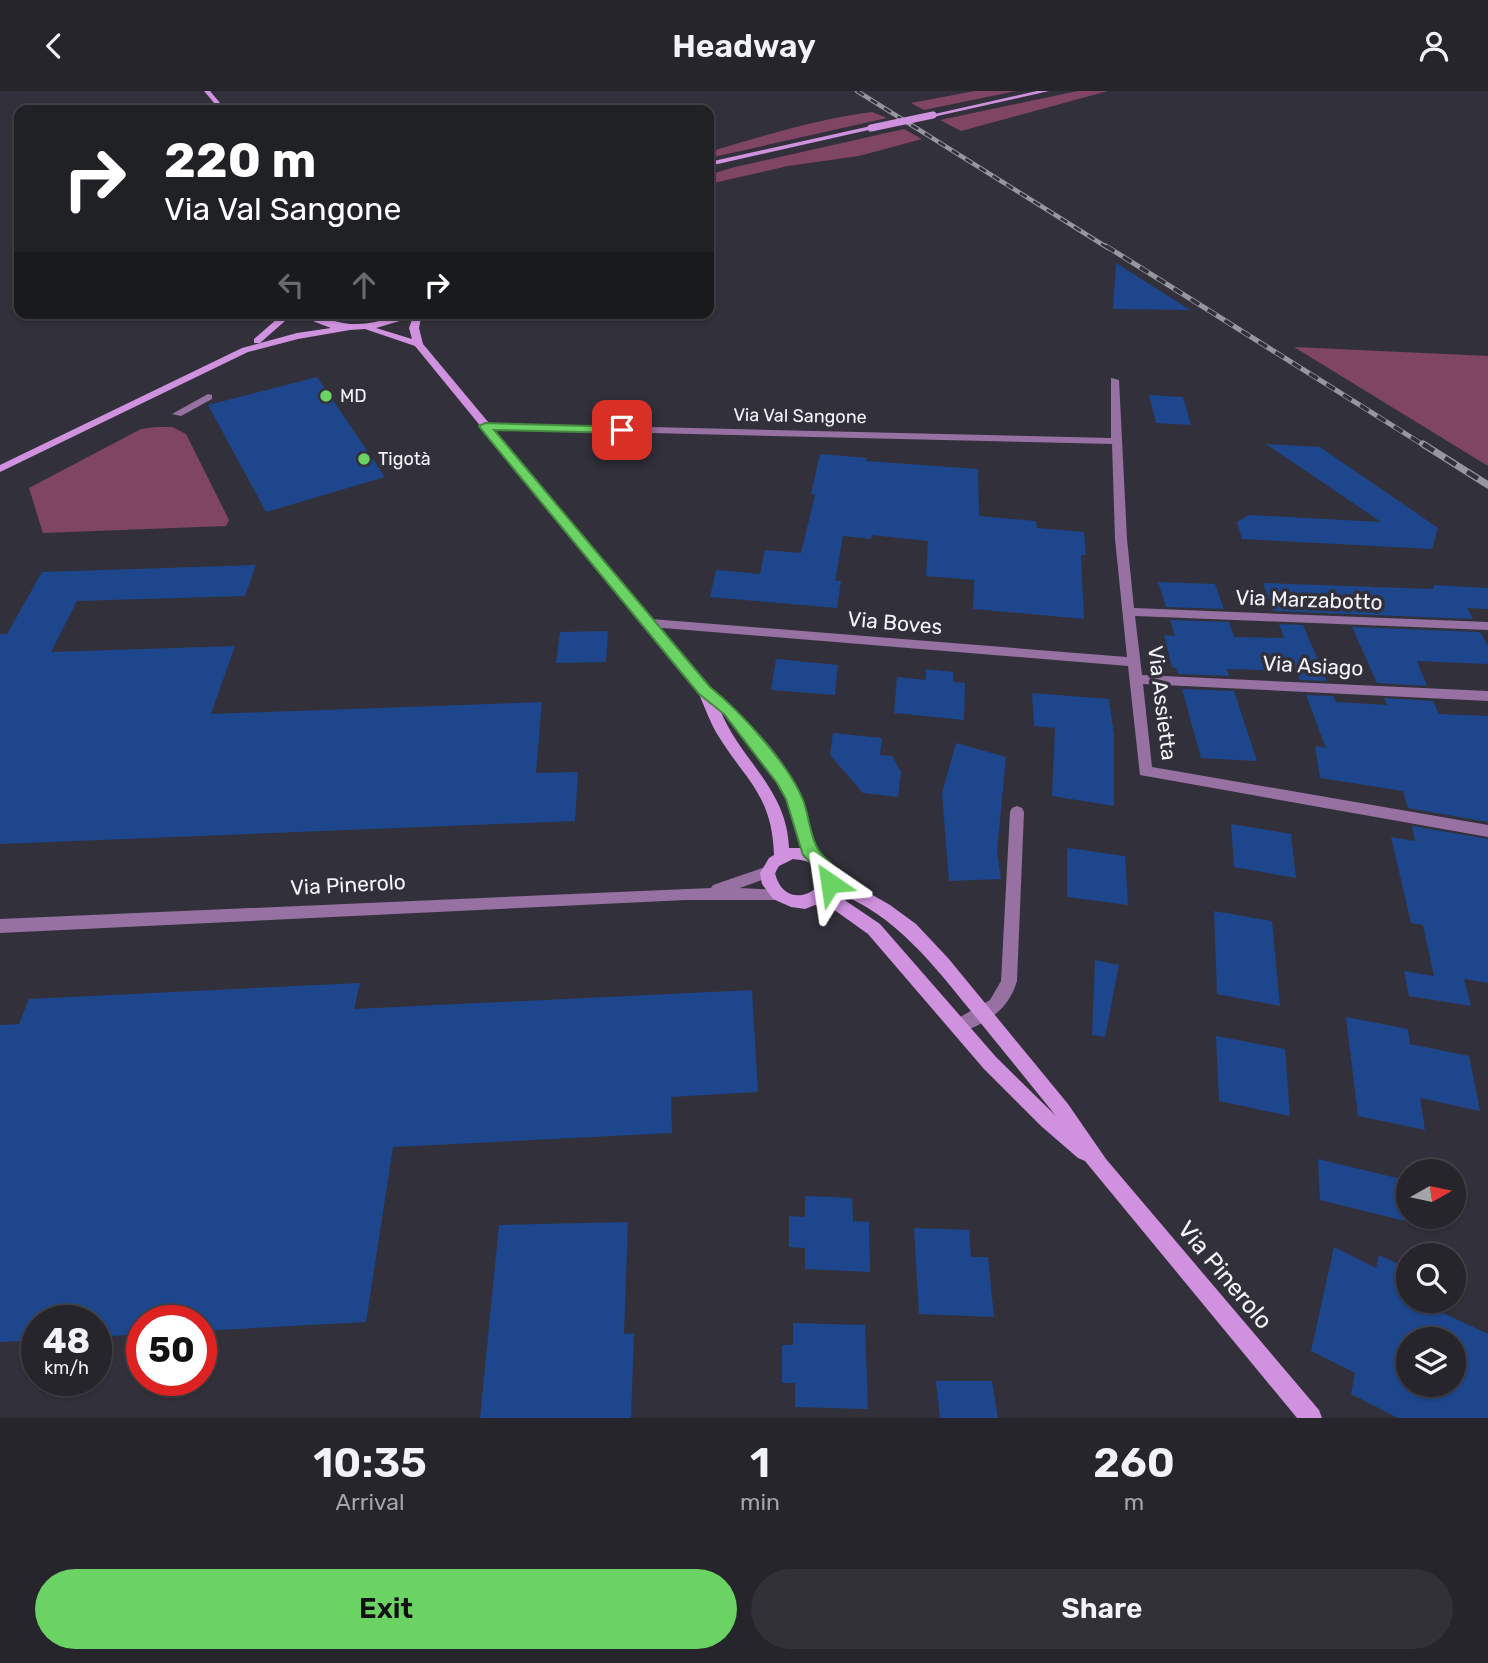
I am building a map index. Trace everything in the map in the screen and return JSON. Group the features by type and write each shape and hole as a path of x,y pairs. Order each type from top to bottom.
{"main road":[{"path":"207,91 219,105"},
{"path":"714,163 1046,91"},
{"path":"0,469 245,350 284,319"},
{"path":"320,319 330,324 356,327 418,344"},
{"path":"245,350 297,336 383,324 398,319"},
{"path":"415,319 418,344 705,691 729,710 783,779 794,799 812,855"},
{"path":"705,691 724,733 766,790 776,809 782,837 782,856 802,853 812,855 826,867 830,883 821,895 814,899"},
{"name":"Via Pinerolo","path":"768,872 772,864 782,856"},
{"path":"768,872 769,884 776,894"},
{"name":"Via Pinerolo","path":"830,883 857,893 910,929 942,963 1062,1109 1099,1165 1311,1418"},
{"name":"Via Pinerolo","path":"776,894 790,901 814,899 837,903 874,929 990,1063 1047,1120 1099,1165"}],"street":[{"name":"Via Assietta","path":"1114,380 1115,442 1146,771 1488,831"},
{"path":"177,414 208,397"},
{"name":"Via Val Sangone","path":"485,426 1115,442"},
{"name":"Via Marzabotto","path":"1129,612 1488,626"},
{"name":"Via Boves","path":"651,623 1135,662"},
{"name":"Via Asiago","path":"1137,678 1488,696"},
{"path":"959,1026 996,1007 1005,997 1009,981 1017,812"},
{"name":"Via Pinerolo","path":"699,893 731,886 768,872"},
{"name":"Via Pinerolo","path":"0,926 699,893 776,894"}],"shaded area":[{"path":"975,91 1016,91 924,110 911,103"},
{"path":"1078,91 1108,91 961,131 940,120"},
{"path":"872,112 887,118 714,157 714,150 831,119"},
{"path":"904,129 922,139 859,156 788,166 714,183 714,173"},
{"path":"1294,347 1488,356 1488,466"},
{"path":"172,427 186,434 229,520 226,526 43,533 29,488 141,429"}],"building":[{"path":"1116,263 1190,310 1113,309"},
{"path":"317,377 385,477 266,512 208,405"},
{"path":"1149,395 1183,397 1191,425 1156,423"},
{"path":"1266,444 1320,447 1438,528 1432,549 1242,539 1237,522 1249,515 1381,522"},
{"path":"820,454 867,458 866,461 978,469 979,516 1036,521 1037,528 1084,532 1086,555 1081,555 1084,619 973,609 974,580 926,576 928,541 872,535 871,539 843,536 835,581 841,581 837,608 710,597 716,570 760,574 765,550 801,553 815,495 811,494"},
{"path":"256,565 245,596 77,601 51,652 235,646 211,714 542,702 536,773 578,772 575,821 0,844 0,634 7,634 42,572"},
{"path":"1158,582 1215,584 1224,609 1166,607"},
{"path":"1263,583 1433,589 1434,585 1488,588 1488,609 1467,608 1473,619 1273,611"},
{"path":"1170,620 1229,622 1234,637 1284,638 1279,624 1303,625 1327,681 1300,680 1297,671 1227,669 1229,676 1178,674 1176,668 1172,667 1164,635 1175,636"},
{"path":"1352,627 1480,632 1488,646 1488,664 1417,661 1427,686 1377,683"},
{"path":"608,631 606,662 556,663 560,632"},
{"path":"776,659 838,665 835,695 771,690"},
{"path":"926,669 953,672 953,682 965,683 964,720 894,713 897,677 926,680"},
{"path":"1182,689 1234,691 1257,761 1201,758"},
{"path":"1032,693 1109,699 1114,735 1114,806 1052,796 1055,728 1034,726"},
{"path":"1306,695 1333,696 1336,702 1387,705 1384,698 1433,701 1439,714 1488,716 1488,822 1408,808 1403,791 1320,778 1315,746 1326,748"},
{"path":"833,733 882,738 880,755 892,756 901,772 898,797 863,793 830,755"},
{"path":"956,743 1006,757 997,851 1001,879 949,881 942,793"},
{"path":"1231,824 1291,834 1296,878 1234,867"},
{"path":"1412,826 1488,839 1488,983 1464,979 1471,1006 1409,996 1404,971 1434,976 1423,925 1411,923 1391,837 1415,841"},
{"path":"1067,848 1125,856 1128,905 1067,897"},
{"path":"1214,911 1272,921 1280,1006 1217,994"},
{"path":"1095,960 1119,965 1105,1037 1092,1035"},
{"path":"360,983 354,1009 752,990 758,1092 671,1097 672,1133 393,1147 366,1322 217,1330 217,1305 126,1305 126,1335 112,1336 112,1305 21,1305 21,1341 0,1342 0,1025 19,1024 29,999"},
{"path":"1346,1017 1408,1029 1410,1044 1469,1056 1480,1111 1420,1098 1425,1130 1358,1116"},
{"path":"1216,1036 1285,1049 1290,1116 1219,1101"},
{"path":"1318,1159 1396,1178 1396,1219 1320,1200"},
{"path":"805,1196 852,1198 853,1221 869,1222 870,1272 805,1269 805,1248 789,1247 789,1216 805,1217"},
{"path":"628,1222 624,1334 634,1333 631,1418 480,1418 499,1225"},
{"path":"914,1228 969,1230 971,1257 988,1257 994,1317 919,1314"},
{"path":"1334,1247 1376,1268 1379,1255 1396,1263 1396,1313 1443,1313 1488,1334 1488,1418 1398,1418 1351,1394 1355,1373 1311,1351"},
{"path":"793,1323 865,1325 868,1409 795,1407 795,1383 782,1383 782,1345 793,1345"},
{"path":"936,1381 992,1381 998,1418 940,1418"}],"railway":[{"path":"857,91 1108,248"},
{"path":"1106,246 1425,446"},
{"path":"1423,444 1488,485"}],"place":[{"name":"MD","path":"326,396"},
{"name":"Tigotà","path":"364,459"}],"route":[{"path":"622,430 485,426 705,691 729,710 783,779 804,825 812,855 826,867 830,883"}]}
